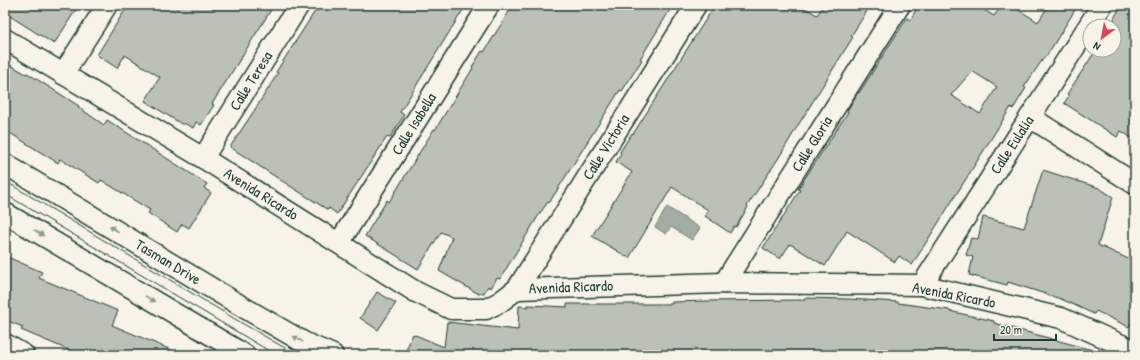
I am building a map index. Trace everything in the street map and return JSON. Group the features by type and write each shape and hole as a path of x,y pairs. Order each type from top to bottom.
{"street":[{"path":"63,74 107,5"},
{"name":"Calle Teresa","path":"203,158 299,5"},
{"name":"Calle Isabella","path":"339,243 489,5"},
{"name":"Calle Victoria","path":"517,289 696,5"},
{"name":"Calle Gloria","path":"724,283 900,5"},
{"name":"Calle Eulalia","path":"922,286 1102,5"},
{"name":"Avenida Ricardo","path":"5,39 203,158 416,292 451,309 486,309 500,302 517,289 724,283 922,286 1061,318 1135,351"},
{"path":"1030,117 1135,184"},
{"name":"Tasman Drive","path":"5,164 305,343 333,355"},
{"path":"5,213 245,355"},
{"path":"5,344 24,355"}],"shaded area":[{"path":"667,207 700,228 692,240 671,227 666,234 655,227"}],"building":[{"path":"5,5 79,5 54,44 5,13"},
{"path":"128,5 274,5 212,104 214,105 201,125 196,122 193,128 184,123 183,125 145,101 160,77 125,55 117,68 97,55"},
{"path":"319,5 466,5 400,112 404,115 390,138 387,137 337,214 329,208 328,210 230,147 278,73 276,72"},
{"path":"513,5 673,5 640,59 642,60 622,91 620,90 549,203 548,202 540,213 500,279 497,278 491,288 488,286 484,293 477,293 439,271 452,237 441,232 418,269 365,236 387,200 389,202 434,129 435,130 482,51 484,52"},
{"path":"715,5 800,5 817,15 824,5 871,5 778,159 747,206 748,207 736,227 734,226 730,233 705,216 708,210 672,187 629,258 592,236 632,172 616,162 621,153 620,152"},
{"path":"919,5 976,5 994,16 1002,5 1011,5 1038,22 1049,5 1078,5 1046,57 1045,56 1024,87 1026,88 1013,109 1011,107 912,265 899,256 895,262 847,231 825,266 790,244 780,259 763,248 800,190 798,189 848,112 847,111 858,92 859,93 907,18 910,20","holes":["972,71 997,87 980,114 951,95"]},
{"path":"1122,5 1135,5 1135,140 1121,131 1117,137 1064,103 1069,96 1067,94 1091,58 1122,58 1122,18 1114,18"},
{"path":"5,62 26,74 27,73 79,106 78,107 104,125 107,120 207,184 204,188 211,193 189,228 182,224 177,232 148,213 150,210 101,180 99,183 60,159 58,163 5,130"},
{"path":"1043,170 1099,188 1113,197 1098,245 1135,262 1135,316 1129,327 1096,311 1094,314 1061,299 1008,282 1007,285 969,275 973,257 966,255 971,238 978,239 983,217 1024,228"},
{"path":"5,256 42,272 39,278 118,311 112,325 183,355 70,355 71,351 21,330 23,327 5,320"},
{"path":"377,292 396,303 378,330 360,318"},
{"path":"804,298 898,302 949,310 994,321 994,323 1092,350 1091,355 862,355 751,353 751,355 404,355 413,334 444,347 447,322 518,330 519,306 567,307 567,304 672,304 672,302 804,300"}],"tram line":[{"path":"5,181 297,355"},
{"path":"5,194 276,355"}]}
